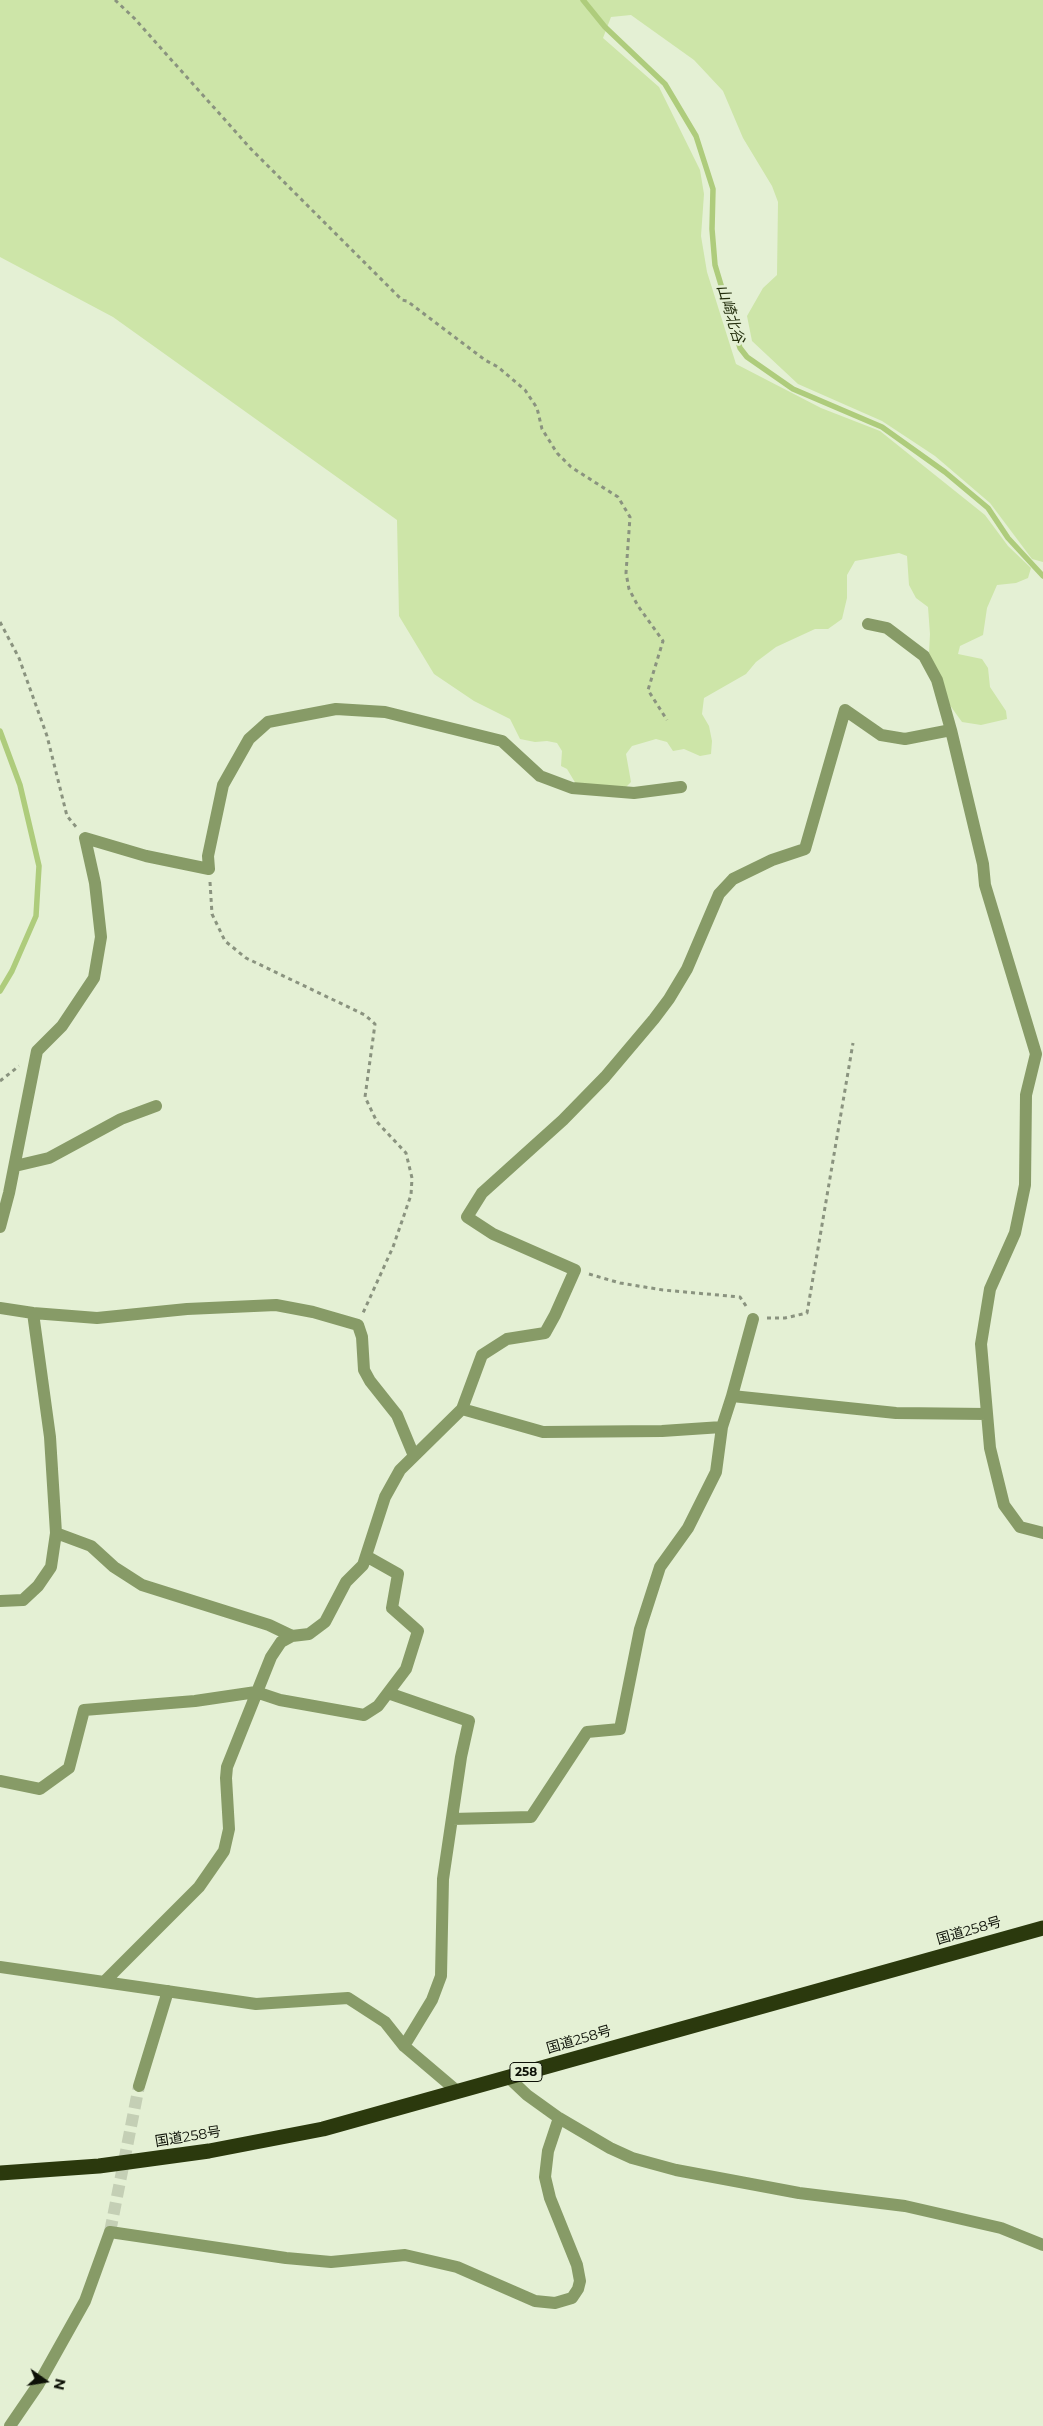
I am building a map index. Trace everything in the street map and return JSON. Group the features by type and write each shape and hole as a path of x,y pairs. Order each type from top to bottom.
{"highway":[{"name":"国道258号","path":"0,2173 98,2166 209,2151 322,2129 1043,1928"}],"street":[{"path":"868,624 887,628 924,656 937,680 983,864 985,885 1041,1055 1026,1095 1026,1185 1014,1232 990,1289 981,1344 990,1448 1004,1505 1020,1527 1043,1533"},
{"path":"0,1228 15,1166 37,1051 62,1026 94,978 101,937 95,883 85,838 146,856 209,868 208,856 223,785 249,740 268,722 336,709 385,712 480,734 502,741 540,776 572,788 634,794 681,787"},
{"path":"104,1981 136,1952 199,1887 224,1851 229,1829 227,1767 271,1657 281,1642 292,1636 309,1634 325,1622 346,1582 363,1566 385,1497 400,1470 462,1409 482,1355 507,1339 545,1333 575,1270 493,1234 467,1217 482,1193 563,1120 605,1078 654,1019 669,999 687,968 719,894 728,884 733,879 772,860 805,849 845,710 881,735 905,739 951,730"},
{"path":"15,1166 49,1158 121,1119 156,1106"},
{"path":"0,1308 33,1313 97,1318 187,1309 276,1305 313,1312 358,1325 362,1337 364,1370 370,1381 397,1415 414,1456"},
{"path":"0,1601 23,1600 38,1586 51,1567 56,1533 50,1437 33,1313"},
{"path":"452,1819 531,1817 587,1732 620,1729 640,1629 660,1567 688,1528 716,1472 722,1427 753,1318"},
{"path":"732,1396 896,1413 987,1414"},
{"path":"462,1409 543,1432 662,1431 722,1427"},
{"path":"56,1533 91,1546 114,1567 142,1585 269,1624 292,1636"},
{"path":"0,1781 40,1789 69,1768 84,1710 194,1701 256,1692 280,1700 364,1716 378,1706 406,1669 418,1631 392,1608 398,1574 366,1556"},
{"path":"388,1693 469,1721 461,1758 444,1879 441,1976 432,2000 404,2046"},
{"path":"0,1967 256,2004 348,1998 385,2022 404,2046 457,2091"},
{"path":"139,2086 168,1991"},
{"path":"508,2077 527,2095 559,2118 610,2148 632,2158 676,2170 798,2193 905,2206 1001,2228 1043,2245"},
{"path":"10,2426 38,2385 85,2302 110,2232 286,2258 331,2262 404,2255 457,2267 535,2301 555,2303 572,2298 578,2289 580,2281 577,2265 550,2198 545,2177 548,2151 559,2118"}],"path":[{"path":"115,0 134,18 251,149 402,300 407,301 485,360 498,367 525,390 536,408 542,429 557,453 571,467 618,497 630,517 626,573 630,589 638,606 663,641 648,690 667,720"},
{"path":"0,622 19,658 47,736 67,816 85,838"},
{"path":"209,868 212,914 225,941 246,958 365,1015 375,1024 365,1096 377,1122 406,1152 412,1178 411,1195 393,1247 358,1325"},
{"path":"575,1270 620,1283 663,1290 740,1297 753,1318 785,1318 807,1313 853,1043"}],"green space":[{"path":"0,0 1043,0 1043,562 1032,559 990,503 935,456 882,421 798,384 752,341 747,316 763,288 777,275 778,202 772,186 743,138 723,91 694,60 631,15 611,17 603,38 659,87 700,170 704,194 701,236 707,272 736,364 821,408 880,431 985,515 1008,546 1031,568 1028,578 1016,583 997,585 987,608 983,635 960,646 958,654 982,659 988,668 990,687 1006,711 1007,719 981,725 962,722 949,704 929,653 928,607 916,598 909,585 907,556 899,553 855,561 847,575 847,598 842,619 828,629 815,629 776,647 756,662 746,674 704,698 702,714 709,726 712,741 711,754 700,756 684,749 673,751 667,742 656,739 632,746 626,754 631,782 626,787 576,784 567,769 561,766 562,751 557,743 520,739 510,719 474,701 434,674 399,616 397,520 113,317 0,257"}],"waterway":[{"name":"山崎北谷","path":"583,0 605,27 665,84 696,136 713,189 712,229 715,265 740,348 747,357 793,389 882,427 945,472 988,508 1008,538 1043,576"},
{"path":"0,731 20,785 39,866 36,916 12,971 0,991"}],"tunnel":[{"path":"110,2232 139,2086"}]}
